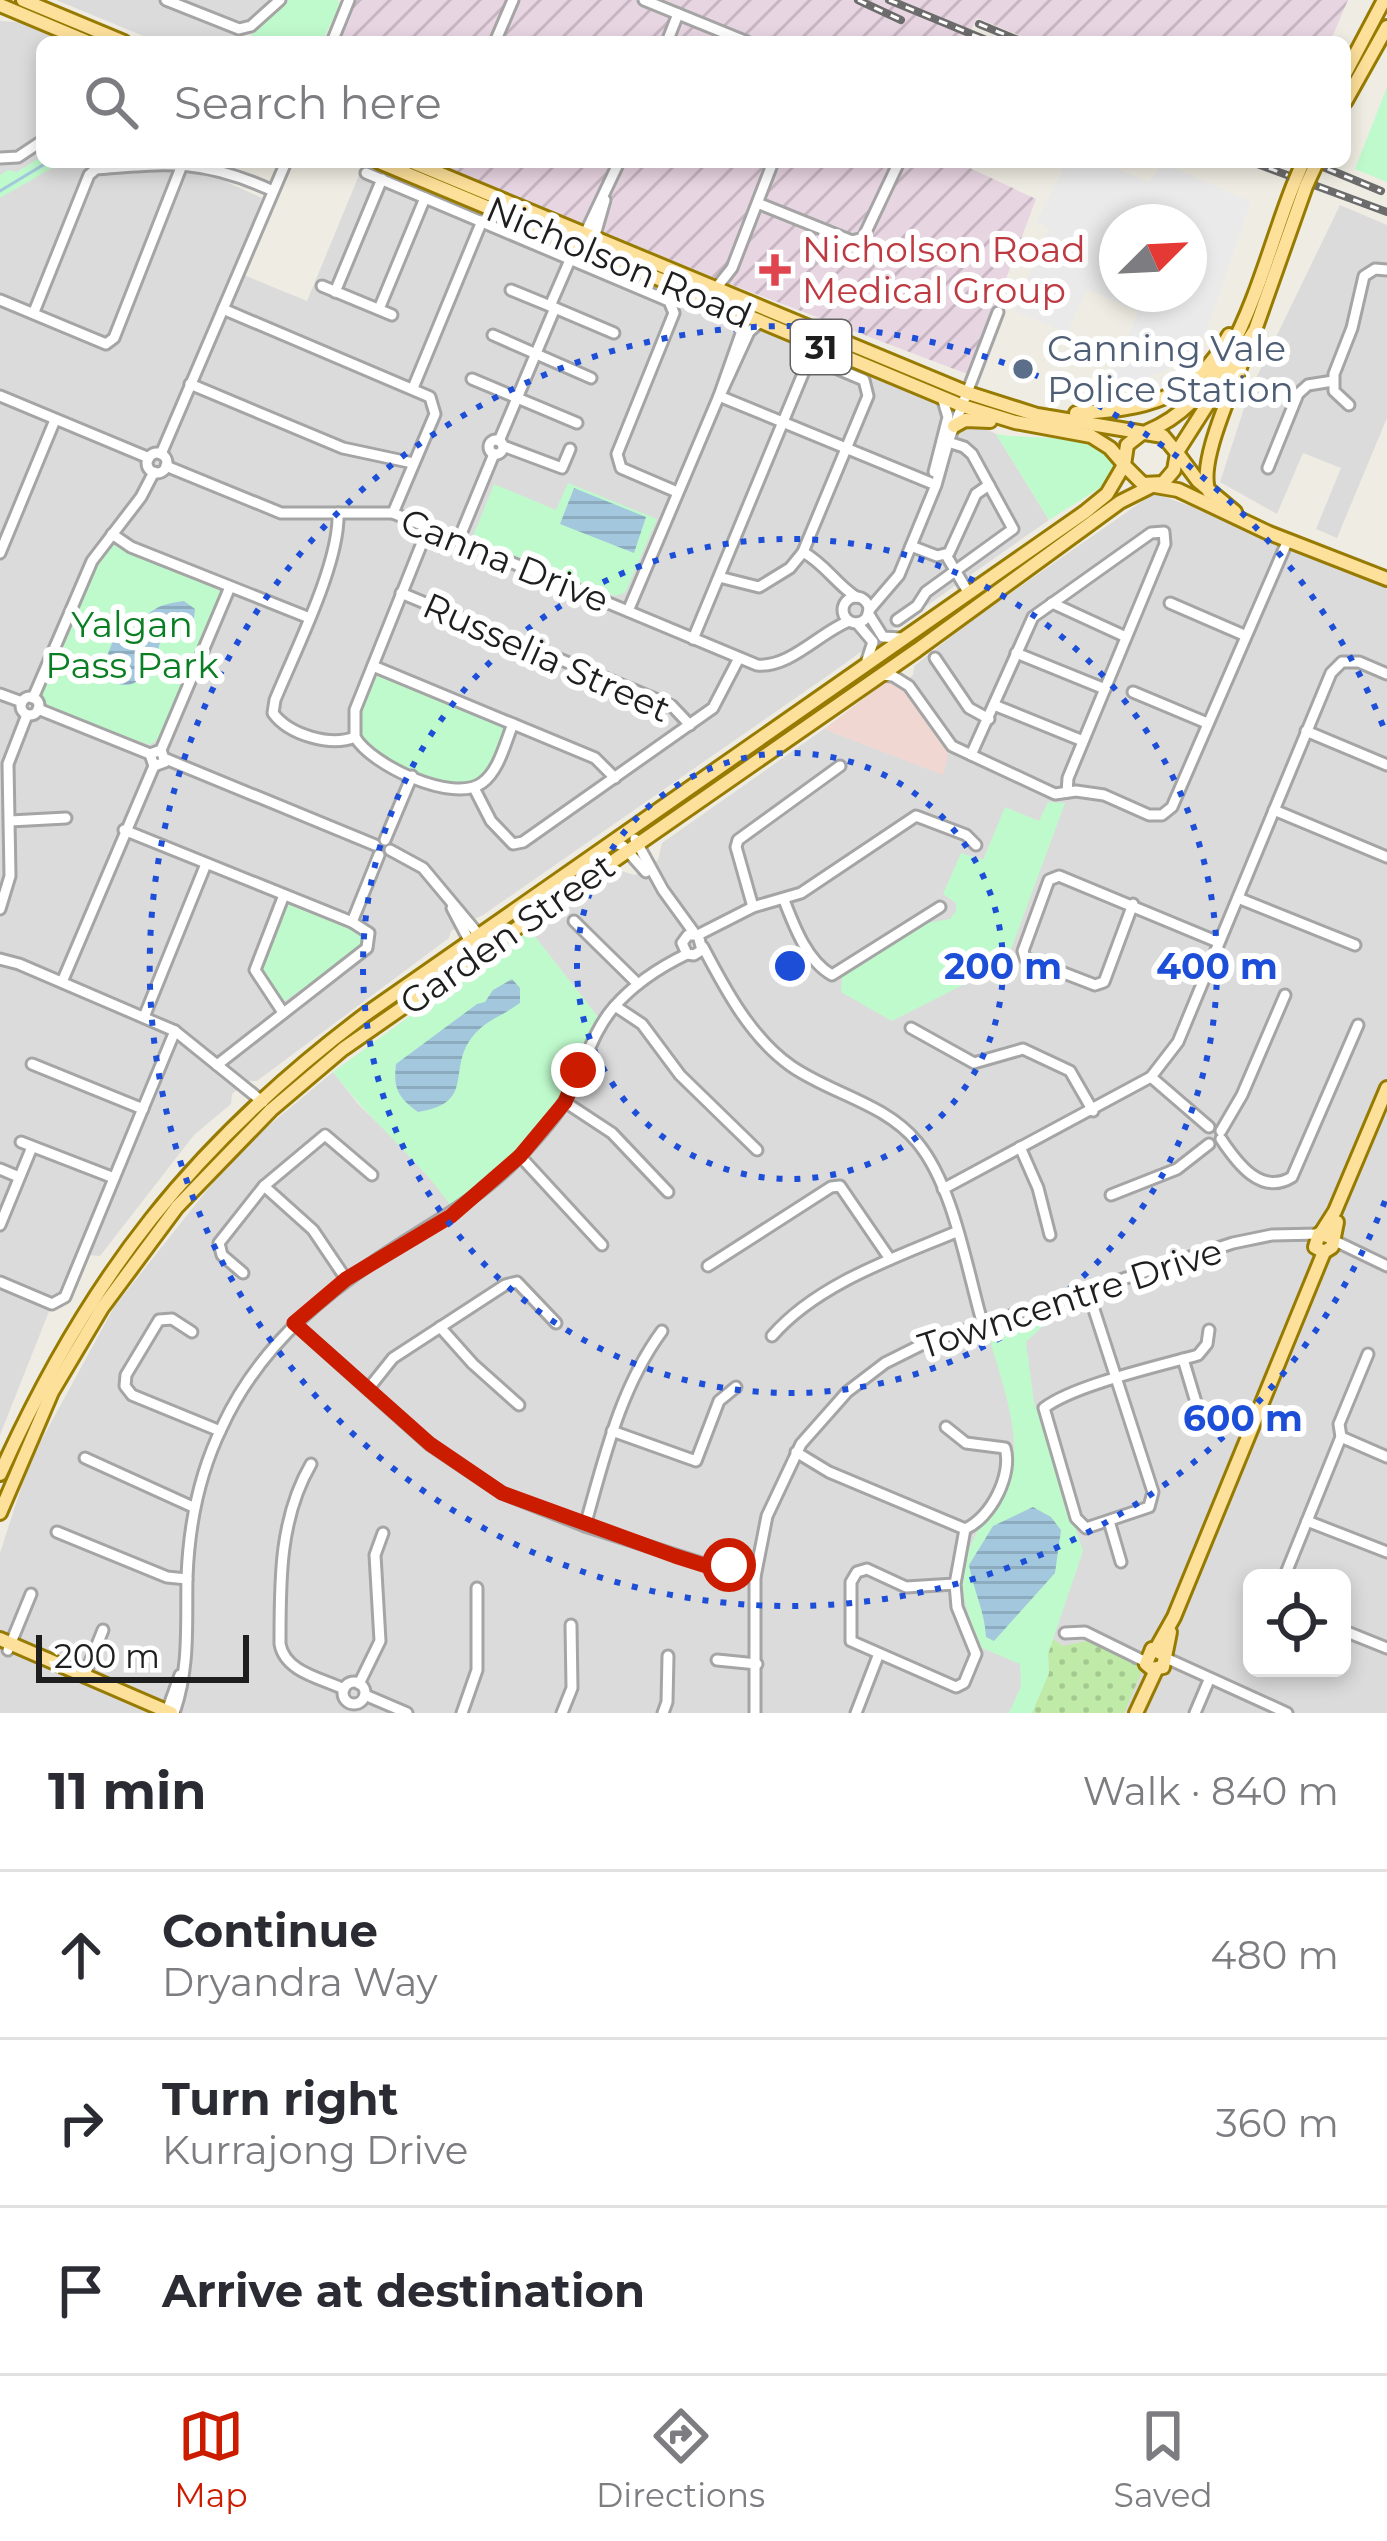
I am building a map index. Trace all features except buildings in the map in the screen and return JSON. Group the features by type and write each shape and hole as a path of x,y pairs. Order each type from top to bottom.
{"main road":[{"path":"23,0 110,36"},
{"path":"1351,63 1384,0"},
{"path":"0,4 74,36"},
{"path":"1351,91 1387,27"},
{"name":"31","path":"1302,168 1300,184 1255,330 1177,453 1170,477 1154,486 1135,480 1123,464 1127,446 1168,422 1208,383 1236,340 1300,184 1312,168"},
{"name":"Nicholson Road","path":"440,173 743,315 941,397 965,399"},
{"name":"Nicholson Road","path":"588,241 724,289 965,399 1091,436 1123,464"},
{"name":"31","path":"1044,422 1121,412 1174,394 1216,357 1249,304"},
{"path":"1209,492 1204,480 1215,437 1255,330"},
{"path":"954,426 968,419 1030,430 1044,422"},
{"name":"Nicholson Road","path":"1044,422 1092,422 1142,434"},
{"name":"31","path":"1142,434 1163,436 1177,453"},
{"path":"1177,453 1209,492 1249,524"},
{"name":"Garden Street","path":"479,945 613,842 1097,502 1114,484 1123,464"},
{"path":"1154,486 1178,490 1387,579"},
{"name":"Garden Street","path":"0,1513 8,1458 125,1274 261,1109 366,1014 632,847 1128,497 1154,486"},
{"path":"981,584 1002,578 1031,558 1042,560"},
{"path":"718,769 726,774 769,752"},
{"path":"1136,1713 1387,1088"},
{"path":"5,1645 170,1712"}],"street":[{"path":"166,0 239,29 250,26 280,0"},
{"path":"334,36 349,0"},
{"path":"498,36 513,0"},
{"path":"644,0 732,36"},
{"path":"669,36 678,14"},
{"path":"0,158 19,157 36,145"},
{"path":"34,312 89,175 96,169 118,168"},
{"path":"0,300 106,344 114,338 181,168"},
{"path":"204,168 227,171 271,190"},
{"path":"0,909 10,821 3,773 13,746 92,561 141,497 154,472 166,466 161,454 281,168"},
{"path":"588,241 617,168"},
{"path":"724,289 771,168"},
{"path":"760,205 852,241 863,238 896,168"},
{"path":"366,173 669,301 674,314 616,454 621,468 677,492"},
{"path":"335,292 382,179"},
{"path":"379,309 425,198"},
{"path":"413,388 482,221"},
{"path":"458,541 570,260"},
{"path":"1349,405 1334,391 1333,381 1364,276 1376,269 1387,270"},
{"path":"322,286 392,315"},
{"path":"511,290 614,333"},
{"path":"223,309 430,397 435,409 393,513"},
{"path":"848,615 869,612 894,582 936,485 998,312"},
{"path":"718,396 743,328 743,315"},
{"path":"628,611 718,396 749,332 760,322"},
{"path":"493,335 591,378"},
{"path":"693,639 807,364 820,362 864,380 868,396 803,552 790,568 759,587 719,577"},
{"path":"472,379 577,423"},
{"path":"1268,468 1298,394 1309,385 1333,381"},
{"path":"190,384 343,448 413,463"},
{"path":"0,396 148,458 161,454"},
{"path":"718,396 931,483"},
{"path":"848,615 860,598 890,579 931,483 948,417 941,397"},
{"path":"0,553 56,420"},
{"path":"897,620 1013,529 972,454 948,442"},
{"path":"498,447 562,468 570,449"},
{"path":"148,458 154,472"},
{"name":"Canna Drive","path":"166,466 281,513 393,513 757,665 774,665 848,615"},
{"path":"911,546 946,555 956,543 976,494 989,484"},
{"path":"0,512 14,520"},
{"path":"338,513 329,561 273,713 280,722 330,742 356,737"},
{"path":"428,528 373,666 356,737 369,756 412,776 445,789 474,788 494,770 513,724"},
{"path":"971,755 1033,617 1151,533 1164,532 1165,544 1068,778 1072,792"},
{"path":"112,534 131,547 307,617"},
{"path":"880,675 893,676 908,686 952,746 1054,794 1104,795 1149,815 1162,815 1172,807 1288,540"},
{"path":"803,552 821,562 838,584 848,615 874,644 861,670"},
{"path":"946,555 968,592"},
{"path":"838,584 860,598 883,638 908,637"},
{"path":"62,982 230,587"},
{"name":"Russelia Street","path":"401,593 672,706 690,725"},
{"path":"1052,603 1126,637"},
{"path":"1170,603 1244,635"},
{"path":"908,686 904,667 917,650"},
{"path":"1016,653 1105,689"},
{"path":"474,788 503,839 515,844 717,704 739,658"},
{"path":"935,658 969,708 989,718"},
{"path":"941,1185 1093,1111 1151,1077 1178,1042 1331,673 1342,662 1359,662 1387,674"},
{"path":"373,666 595,758 615,778"},
{"path":"1133,692 1207,722"},
{"path":"0,694 383,847 423,868 479,945"},
{"path":"994,706 1083,741"},
{"path":"1306,731 1387,765"},
{"path":"753,907 738,840 840,766"},
{"path":"352,922 412,776"},
{"path":"1274,810 1387,857"},
{"path":"170,1712 185,1665 193,1507 220,1431 260,1361 294,1323 346,1279 451,1216 520,1156 565,1102 599,1027 614,1006 694,944 753,907 784,900 916,816 966,836 976,845"},
{"path":"10,821 66,818"},
{"path":"632,847 634,828"},
{"path":"124,830 369,933 367,948 217,1065"},
{"path":"613,842 632,847 749,1023 787,1063 896,1120 917,1142 941,1185 982,1325"},
{"path":"144,1017 206,864"},
{"path":"1133,904 1104,982 1095,986 1025,958 1023,951 1054,877 1059,876 1133,904 1218,942"},
{"path":"283,1011 258,980 255,965 284,895"},
{"path":"1238,898 1355,945"},
{"path":"784,900 796,931 824,972 832,975 940,907"},
{"path":"574,921 638,984"},
{"path":"0,950 19,964"},
{"path":"0,959 175,1031 261,1109"},
{"path":"1112,1195 1177,1168 1229,1117 1285,995"},
{"path":"614,1006 642,1024 680,1075 739,1137 758,1150"},
{"path":"1151,1077 1263,1182 1274,1184 1292,1177 1358,1025"},
{"path":"910,1028 974,1063 1024,1049 1070,1071 1093,1111"},
{"path":"0,1282 52,1304 65,1297 175,1031"},
{"path":"32,1064 142,1109"},
{"path":"565,1102 612,1132 668,1192"},
{"path":"243,1273 222,1255 219,1243 264,1186 315,1139 325,1136 372,1175"},
{"path":"0,1225 27,1144 114,1178"},
{"path":"1020,1147 1050,1235"},
{"path":"520,1156 602,1245"},
{"path":"0,1169 19,1177"},
{"path":"264,1186 313,1230 346,1279"},
{"path":"708,1266 776,1220 839,1186 890,1259"},
{"path":"772,1336 786,1319 890,1259 956,1232"},
{"name":"Towncentre Drive","path":"755,1713 755,1571 767,1516 796,1452 847,1392 886,1363 982,1325 1253,1238 1293,1235 1387,1266"},
{"path":"369,1388 393,1358 505,1285 517,1282 556,1323"},
{"path":"1088,1291 1117,1380 1153,1492 1149,1507 1091,1527 1080,1526 1043,1415 1048,1403 1117,1380 1183,1359 1204,1350 1208,1330"},
{"path":"192,1332 172,1319 159,1320 126,1375 125,1386 132,1395 220,1431"},
{"path":"294,1323 430,1444 502,1493 713,1568 755,1571"},
{"path":"440,1327 520,1405"},
{"path":"585,1526 612,1431 645,1355 662,1330"},
{"path":"1288,1569 1341,1437 1339,1424 1368,1354"},
{"path":"1183,1359 1198,1409 1249,1432"},
{"path":"612,1431 696,1461 719,1401 736,1387"},
{"path":"946,1427 966,1443 1005,1448 1008,1456 1003,1482 980,1520 965,1528"},
{"path":"1341,1437 1387,1456"},
{"path":"796,1452 829,1472 965,1528"},
{"path":"85,1458 193,1507"},
{"path":"311,1464 299,1484 280,1557 280,1644 282,1656 292,1666 344,1689"},
{"path":"1307,1520 1387,1552"},
{"path":"1109,1521 1121,1562"},
{"path":"955,1584 906,1587 867,1569 857,1572 851,1582 848,1632 854,1645 956,1687 964,1683 976,1654 957,1607 955,1584 965,1528"},
{"path":"57,1532 167,1577 188,1579"},
{"path":"359,1684 380,1641 375,1555 383,1533"},
{"path":"462,1713 477,1670 477,1588"},
{"path":"5,1645 31,1594"},
{"path":"562,1713 572,1688 571,1625"},
{"path":"84,1677 103,1630"},
{"path":"1065,1633 1078,1630 1287,1713"},
{"path":"1351,1634 1387,1648"},
{"path":"662,1713 667,1702 668,1656"},
{"path":"856,1713 878,1656"},
{"path":"717,1660 758,1664"},
{"path":"1195,1713 1208,1680"},
{"path":"359,1684 350,1683 344,1689 348,1708 365,1696"},
{"path":"359,1684 365,1696 407,1713"}],"shaded area":[{"path":"56,0 287,0 245,36 143,36"},
{"path":"353,0 1348,0 1333,36 1021,36 977,18 968,36 340,36"},
{"path":"0,21 19,22 54,36 36,36 36,168 196,168 262,198 234,271 307,301 362,168 935,402 996,434 1049,520 892,630 884,629 833,672 483,915 451,931 449,938 257,1081 248,1081 232,1094 231,1104 194,1135 100,1256 88,1255 67,1303 50,1309 0,1435"},
{"path":"447,168 970,168 1036,199 970,375 735,286"},
{"path":"1063,168 1116,168 1148,182 1160,168 1175,168 1251,202 1206,332 1182,363 1119,389 1108,384 1138,312 1207,312 1207,204 1099,204 1099,294 1087,289 1067,333 1014,311 1049,228 1036,222"},
{"path":"1340,205 1387,225 1387,418 1337,538 1316,529 1341,468 1303,453 1277,514 1220,482 1249,393"},
{"path":"1154,493 1387,577 1387,1713 0,1713 0,1553 29,1463 114,1307 238,1151 333,1072 358,1104 429,1173 453,1208 561,1101 598,1017 532,933 621,871 635,875 658,860 662,843 824,729 942,774 916,709 900,686 913,675 914,666"},
{"path":"887,681 900,686 949,752 943,775 824,729"}],"green space":[{"path":"289,0 338,0 340,5 325,36 250,36"},
{"path":"1387,87 1387,182 1355,169"},
{"path":"36,160 36,168 52,168 0,198 0,175 17,172"},
{"path":"996,434 1079,442 1106,455 1114,467 1103,486 1049,520"},
{"path":"568,483 657,519 625,593 614,596 472,539 494,484 556,510"},
{"name":"Yalgan Pass Park","path":"119,545 213,584 221,593 165,733 150,745 59,713 42,700 43,686 95,564 108,546"},
{"path":"382,673 504,726 499,752 484,777 467,785 431,780 392,764 363,742 357,731 359,711 372,677"},
{"path":"1048,802 1065,803 1006,963 892,1021 841,992 842,976 926,923 950,919 956,903 943,894 961,853 983,860 1005,807 1039,821"},
{"path":"288,904 364,935 361,949 283,1002 260,965"},
{"path":"529,929 598,1017 561,1100 519,1152 453,1209 333,1072"},
{"path":"1053,1316 1026,1342 1034,1402 1083,1551 1048,1654 1049,1673 1032,1713 1009,1713 1021,1686 1020,1664 982,1648 967,1608 962,1576 970,1546 1013,1467 1011,1418 989,1337"},
{"path":"1053,1639 1063,1646 1090,1640 1136,1661 1141,1673 1124,1713 1032,1713 1049,1673"}],"water":[{"path":"574,488 646,517 634,553 560,524"},
{"path":"184,601 195,609 194,619 172,635 162,635 155,662 158,672 129,685 108,679 104,664 112,643 137,632 156,609"},
{"path":"512,979 520,988 520,1003 473,1036 448,1101 418,1112 398,1092 396,1064"},
{"path":"1033,1507 1051,1517 1061,1530 1055,1573 994,1641 986,1637 969,1565 993,1526"}],"waterway":[{"path":"0,191 38,168"}],"railway":[{"path":"858,0 901,20"},
{"path":"889,0 976,36"},
{"path":"979,24 1008,36"},
{"path":"1268,168 1387,212"},
{"path":"1325,168 1381,191"}],"place":[{"name":"Nicholson Road Medical Group","path":"775,270"},
{"name":"Canning Vale Police Station","path":"1023,369"}],"route":[{"path":"578,1070 565,1102 520,1156 451,1216 346,1279 294,1323 430,1444 502,1493 675,1556 713,1568 729,1565"}]}
